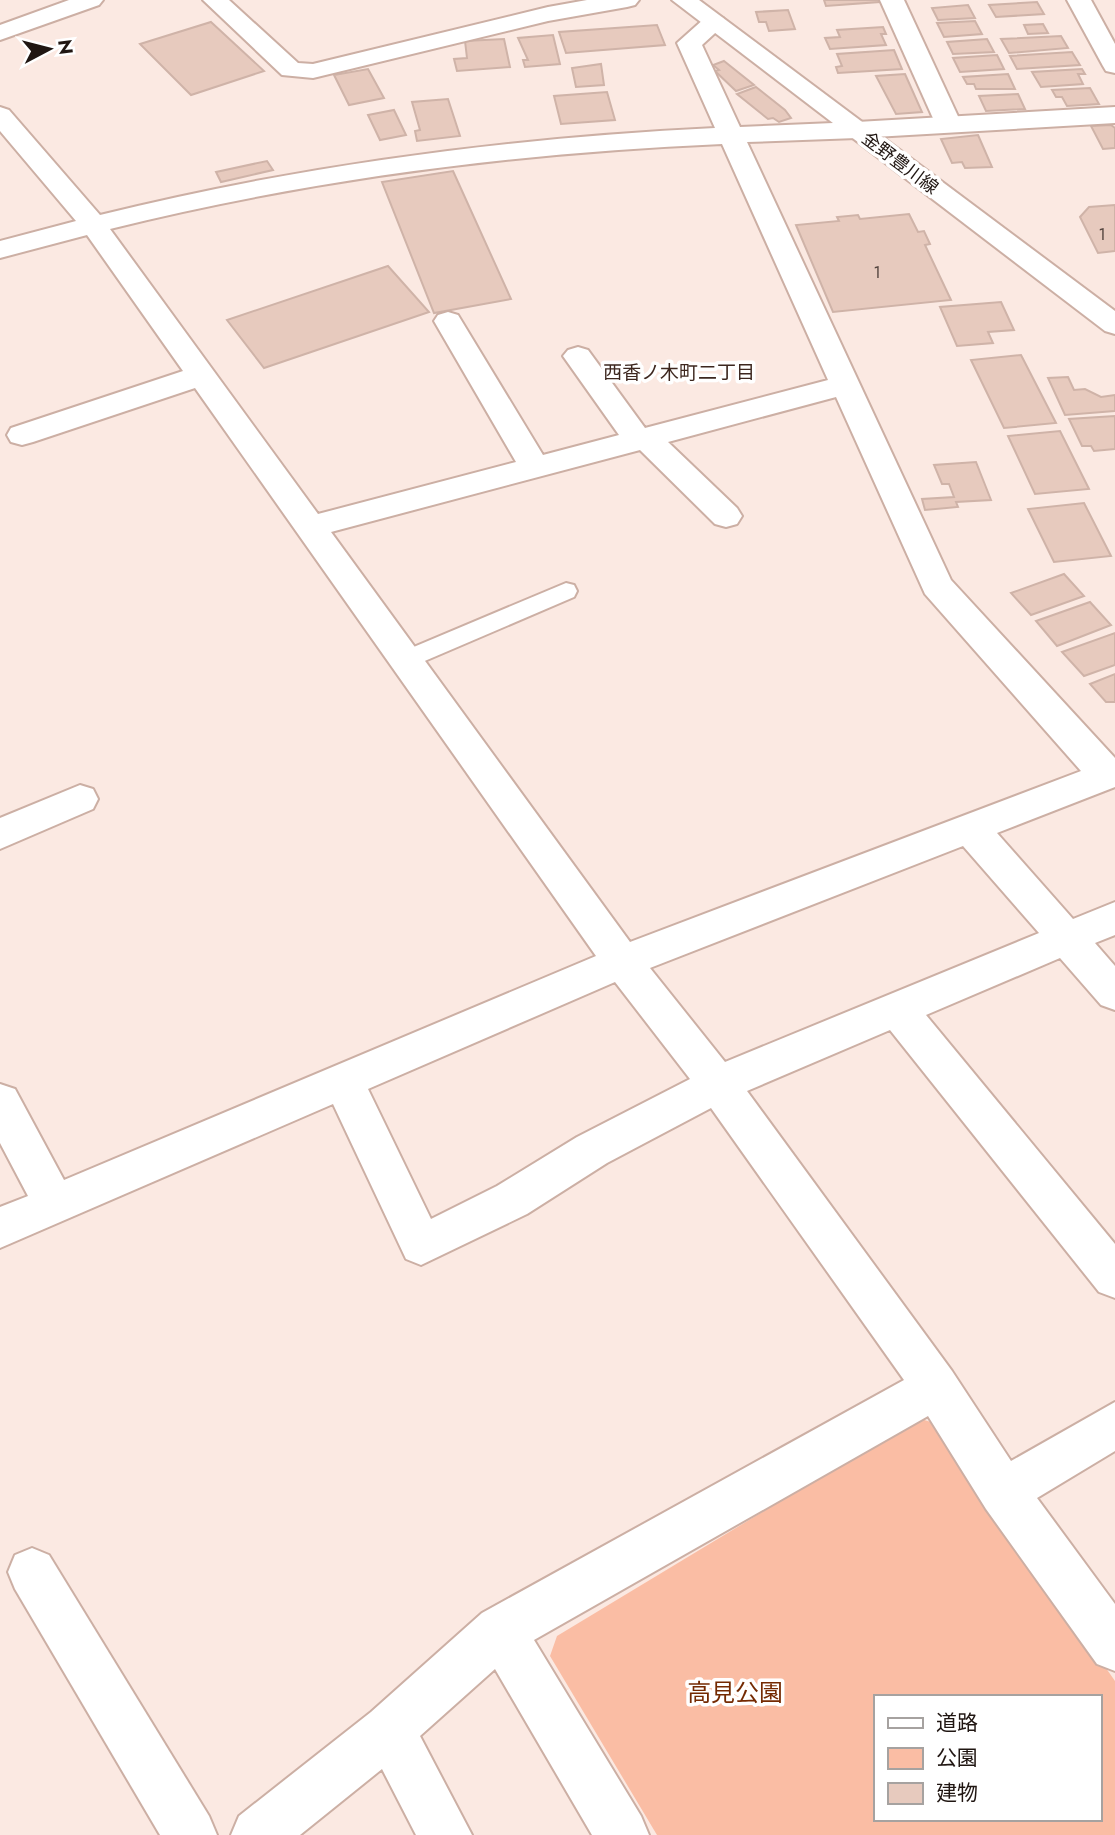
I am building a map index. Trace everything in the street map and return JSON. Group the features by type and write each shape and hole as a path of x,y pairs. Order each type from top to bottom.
{"street":[{"path":"0,13 37,0"},
{"path":"0,33 91,0"},
{"path":"215,0 291,70 313,71 548,14 627,0"},
{"name":"金野豊川線","path":"684,0 1115,325"},
{"path":"892,0 949,125"},
{"path":"1079,0 1115,66"},
{"path":"0,1228 54,1202 344,1083 622,962 1110,774 937,586 689,43 714,23"},
{"path":"0,115 92,223 622,962 718,1084 936,1387 1003,1492 1115,1646"},
{"path":"0,250 92,223 302,178 420,160 526,149 1115,115"},
{"path":"448,321 534,465"},
{"path":"578,356 642,439 726,516"},
{"path":"22,435 200,376"},
{"path":"309,527 534,465 845,385"},
{"path":"0,834 80,799"},
{"path":"970,828 1115,993"},
{"path":"344,1083 421,1245 512,1200 592,1150 718,1084 1115,918"},
{"path":"897,1009 1115,1277"},
{"path":"0,1102 54,1202"},
{"path":"258,1835 389,1730 500,1631 936,1387"},
{"path":"1003,1492 1115,1426"},
{"path":"32,1572 190,1835"},
{"path":"500,1631 622,1835"},
{"path":"389,1730 445,1835"}],"lane":[{"path":"405,660 566,591"}],"green space":[{"name":"高見公園","path":"918,1418 934,1423 1115,1681 1115,1835 657,1835 550,1656 557,1636"}],"building":[{"path":"824,0 878,0 879,2 826,6"},
{"path":"1037,2 1044,14 996,17 989,5"},
{"path":"968,5 975,18 938,20 932,8"},
{"path":"788,10 795,29 769,31 766,22 759,22 756,12"},
{"path":"975,21 982,34 944,37 937,23"},
{"path":"211,22 264,71 191,95 140,44"},
{"path":"1043,24 1048,33 1028,34 1024,25"},
{"path":"657,25 665,45 566,53 559,32"},
{"path":"883,27 886,34 881,34 886,45 830,49 825,38 840,37 837,30"},
{"path":"553,35 560,64 525,67 523,60 528,60 518,38"},
{"path":"1061,36 1068,48 1009,53 1001,39"},
{"path":"504,39 510,67 457,71 454,59 467,58 465,41"},
{"path":"987,39 994,52 953,54 947,42"},
{"path":"894,50 902,69 838,73 836,67 842,66 837,54"},
{"path":"1072,52 1080,65 1017,69 1010,56"},
{"path":"997,55 1004,69 960,72 953,58"},
{"path":"724,61 754,85 736,91 715,71 719,70 713,65"},
{"path":"601,64 604,85 576,87 572,68"},
{"path":"368,69 384,98 349,105 334,75"},
{"path":"1082,69 1085,74 1078,74 1083,84 1041,87 1032,72"},
{"path":"905,74 922,112 896,114 876,76"},
{"path":"1008,74 1015,89 976,89 974,84 967,84 963,77"},
{"path":"756,87 791,118 779,122 773,118 768,119 737,94"},
{"path":"1090,88 1099,104 1067,106 1062,97 1056,97 1052,90"},
{"path":"607,92 615,120 561,124 554,96"},
{"path":"1018,94 1025,109 986,111 979,96"},
{"path":"448,99 460,136 417,141 415,131 420,130 412,102"},
{"path":"394,110 406,135 380,140 368,115"},
{"path":"1111,125 1115,128 1115,148 1103,149 1091,126"},
{"path":"978,135 992,167 965,168 962,162 952,163 941,139"},
{"path":"267,161 273,170 221,182 216,172"},
{"path":"453,171 511,299 434,313 382,182"},
{"path":"1115,205 1115,251 1098,253 1080,217 1089,207"},
{"path":"909,214 918,232 924,231 930,244 925,245 951,300 833,312 796,225 839,221 837,217 858,215 860,219"},
{"path":"388,266 429,312 264,368 227,320"},
{"path":"1001,302 1014,330 988,332 993,343 957,346 940,307"},
{"path":"1021,355 1056,423 1004,428 971,360"},
{"path":"1068,377 1074,390 1085,389 1101,397 1115,395 1115,411 1065,415 1048,378"},
{"path":"1115,416 1115,449 1094,451 1091,446 1082,446 1069,419"},
{"path":"1060,431 1089,489 1035,494 1008,436"},
{"path":"976,462 991,500 956,502 958,507 925,510 922,499 954,497 949,484 942,484 934,465"},
{"path":"1084,503 1111,556 1054,562 1028,509"},
{"path":"1064,574 1084,596 1031,615 1011,593"},
{"path":"1090,602 1111,625 1057,646 1036,621"},
{"path":"1115,633 1115,665 1084,676 1062,652"},
{"path":"1115,674 1115,702 1106,702 1090,684"}],"district":[{"name":"西香ノ木町二丁目","path":"679,372"}]}
